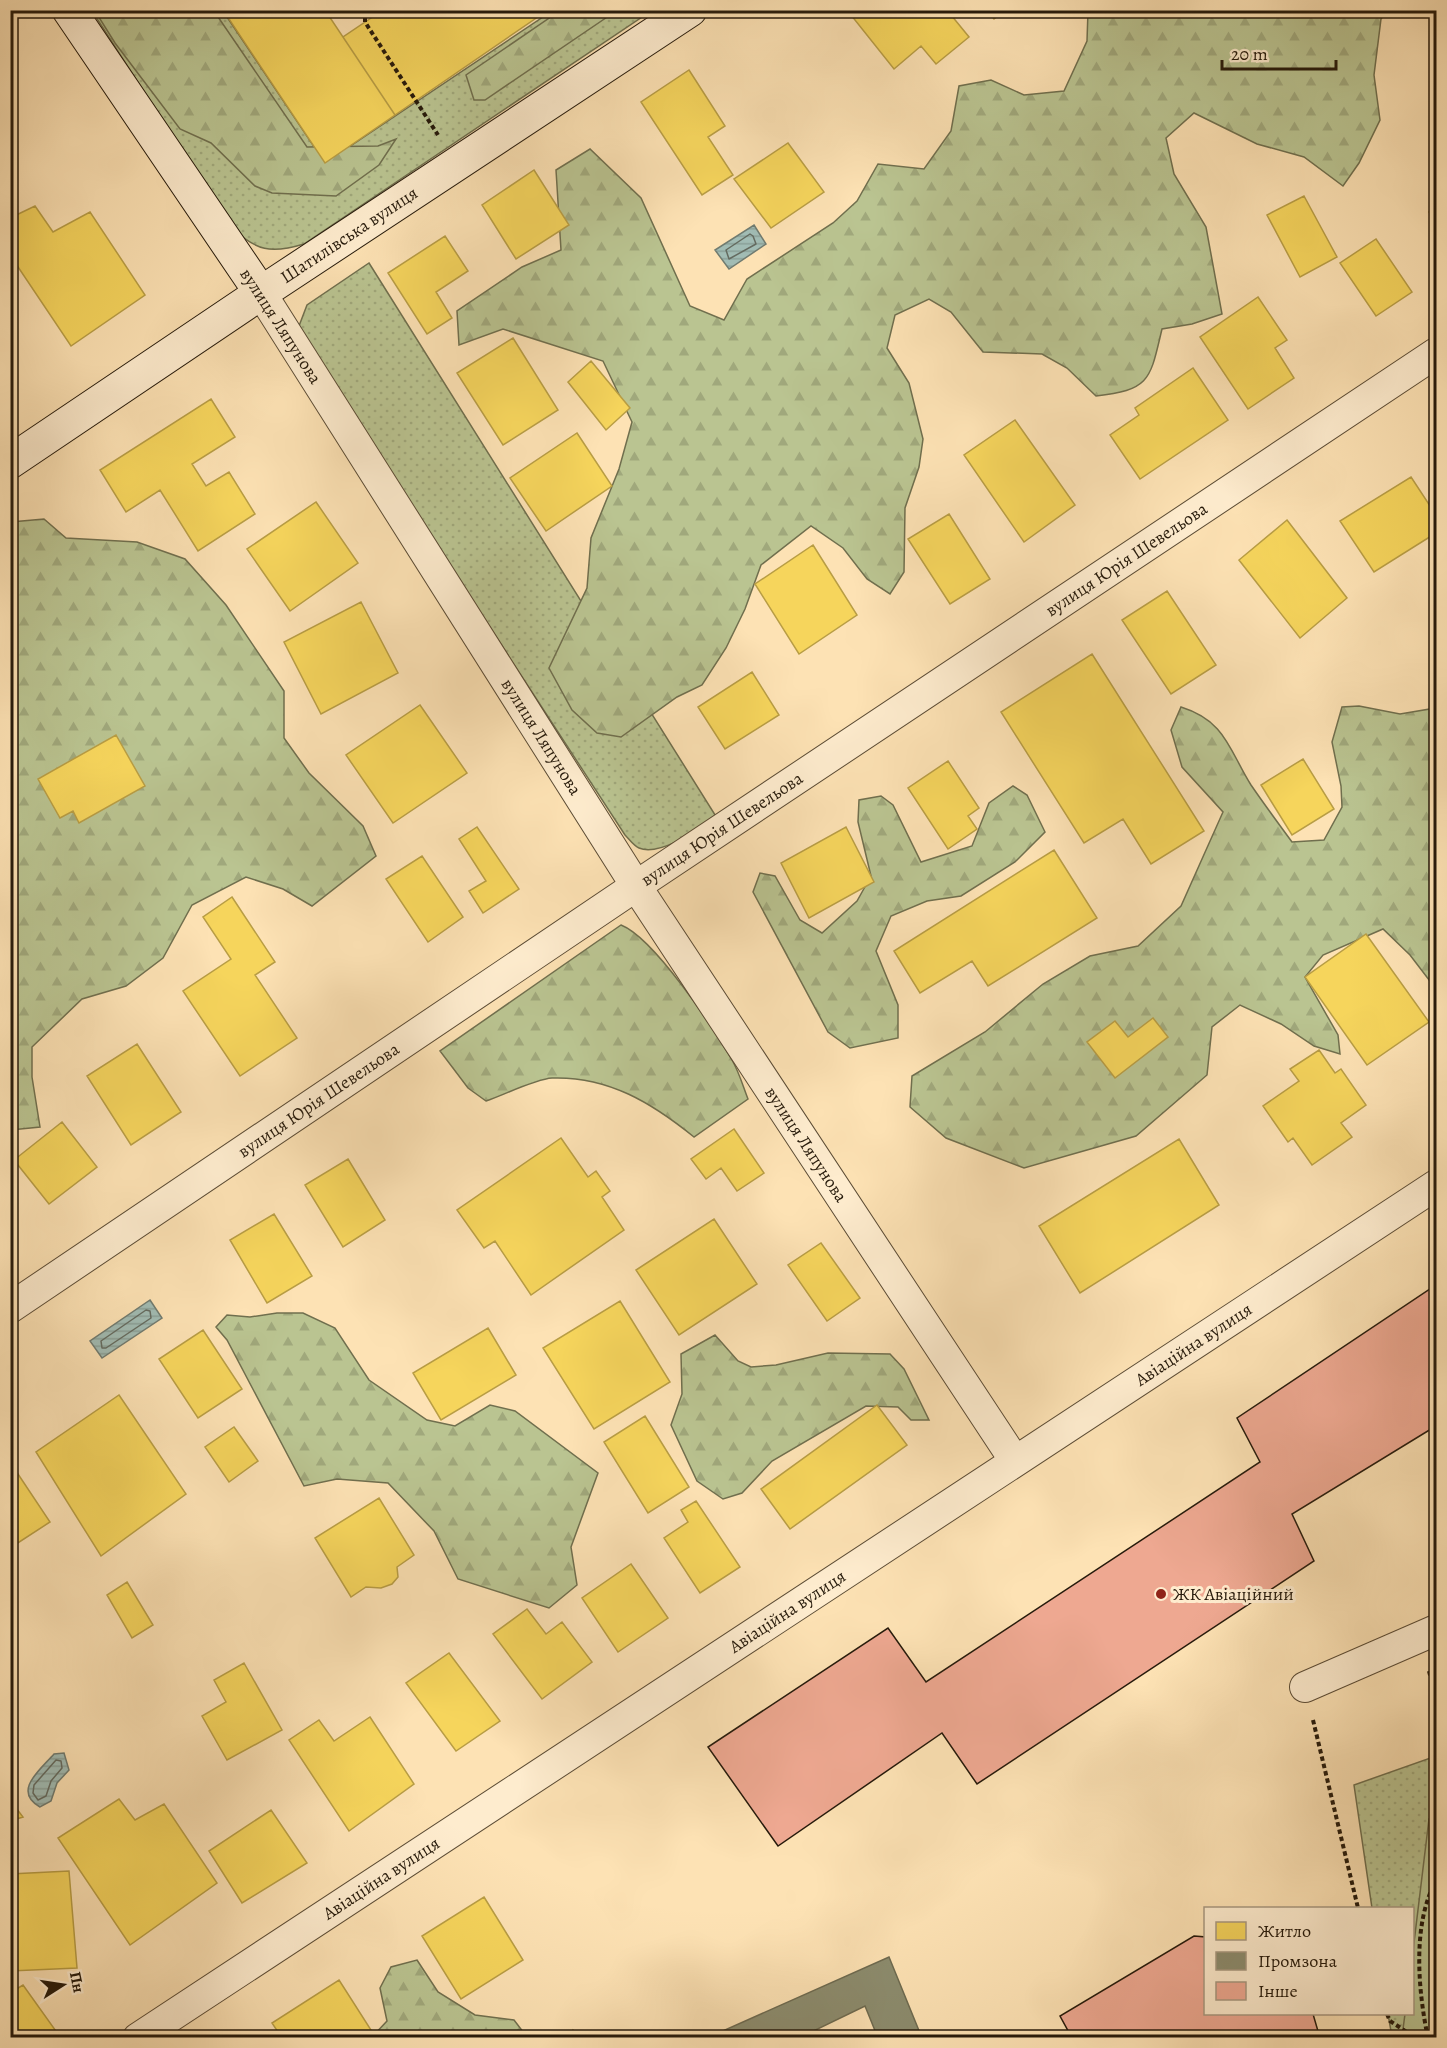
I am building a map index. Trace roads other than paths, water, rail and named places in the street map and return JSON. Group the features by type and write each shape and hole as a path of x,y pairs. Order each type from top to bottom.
{"street":[{"name":"вулиця Ляпунова","path":"69,10 261,293 636,886 1015,1461"},
{"name":"Шатилівська вулиця","path":"10,462 690,10"},
{"name":"вулиця Юрія Шевельова","path":"10,1308 636,886 1437,353"},
{"name":"Авіаційна вулиця","path":"138,2037 1437,1185"},
{"path":"1305,1687 1437,1630"}],"water":[{"path":"754,225 766,244 729,269 715,250"},
{"path":"150,1300 162,1318 102,1358 90,1341"},
{"path":"64,1753 69,1770 57,1783 51,1801 40,1807 32,1801 28,1794 28,1787 54,1754"}],"place":[{"name":"ЖК Авіаційний","path":"1161,1594"}]}
